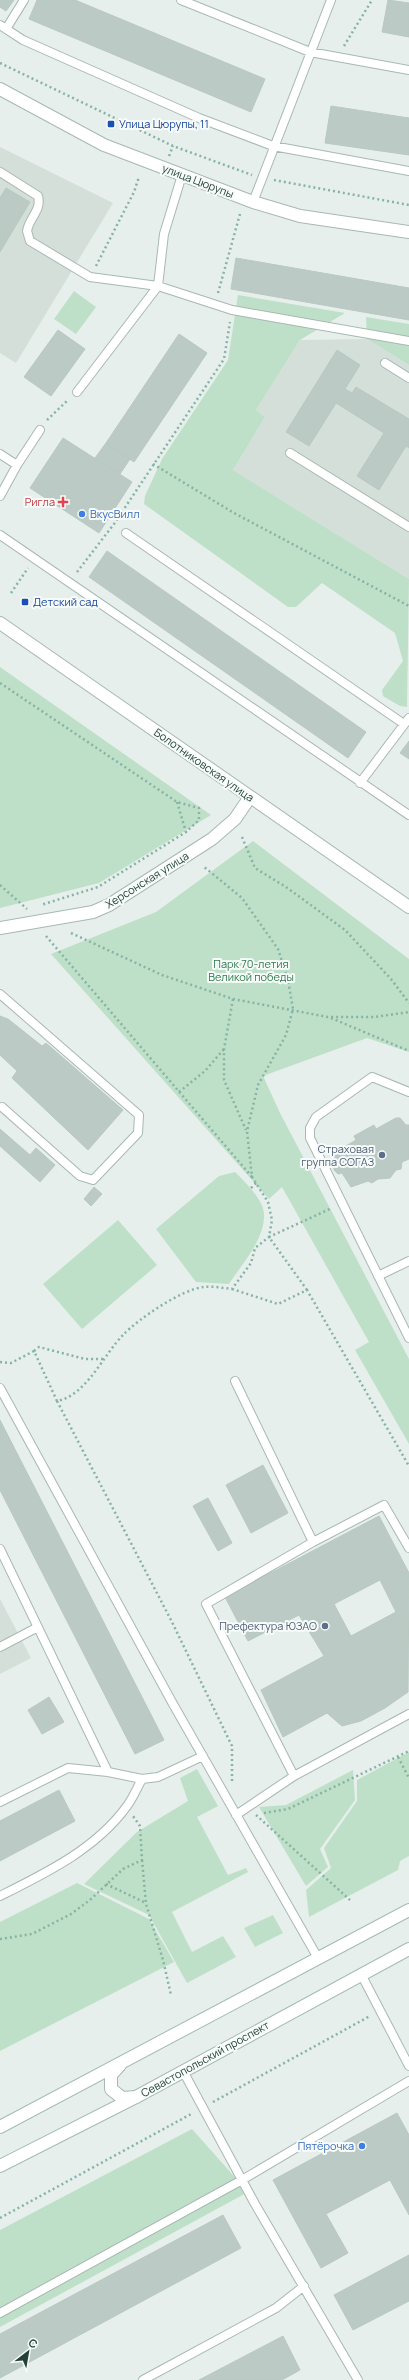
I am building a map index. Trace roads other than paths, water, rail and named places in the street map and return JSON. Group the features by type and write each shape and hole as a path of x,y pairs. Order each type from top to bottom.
{"street":[{"name":"улица Цюрупы","path":"0,89 104,145 253,202 300,216 409,232"},
{"name":"Болотниковская улица","path":"0,623 409,907"},
{"name":"Херсонская улица","path":"0,928 93,912 109,905 212,839 235,819 250,797"},
{"path":"0,2127 120,2065 409,1910"},
{"name":"Севастопольский проспект","path":"0,2166 136,2097 409,1949"},
{"path":"120,2065 111,2075 112,2089 122,2098 136,2097"}],"lane":[{"path":"24,0 3,27 22,40 199,118 274,146 409,171"},
{"path":"181,0 310,52 409,70"},
{"path":"253,202 331,0"},
{"path":"0,172 38,196 38,210 26,231 30,241 90,277 158,286 232,310 409,341"},
{"path":"77,392 158,286 164,234 182,175"},
{"path":"385,363 409,378"},
{"path":"0,496 40,430"},
{"path":"290,453 409,527"},
{"path":"0,454 18,465"},
{"path":"126,533 406,721 360,783"},
{"path":"0,535 409,816"},
{"path":"0,994 139,1115 138,1133 93,1180 80,1176 2,1107"},
{"path":"409,1092 372,1077 316,1117 310,1128 310,1138 409,1338"},
{"path":"378,1276 409,1260"},
{"path":"235,1381 313,1542"},
{"path":"0,1388 203,1756 318,1958"},
{"path":"294,1776 206,1604 313,1542 384,1505 409,1548"},
{"path":"0,1549 108,1772"},
{"path":"0,1647 38,1627"},
{"path":"236,1815 294,1776 409,1714"},
{"path":"0,1802 68,1768 108,1772 142,1779 158,1777 203,1756"},
{"path":"0,1896 63,1862 99,1837 127,1806 142,1779"},
{"path":"361,1974 409,2066"},
{"path":"183,2071 242,2180 358,2380"},
{"path":"0,2313 242,2180 409,2081"},
{"path":"144,2380 276,2308 304,2286"}],"place":[{"name":"Улица Цюрупы, 11","path":"111,124"},
{"name":"Ригла","path":"63,502"},
{"name":"ВкусВилл","path":"82,514"},
{"name":"Детский сад","path":"25,602"},
{"name":"Страховая группа СОГАЗ","path":"382,1155"},
{"name":"Префектура ЮЗАО","path":"325,1626"},
{"name":"Пятёрочка","path":"362,2146"}],"park label":[{"name":"Парк 70-летия Великой победы","path":"251,970"}]}
